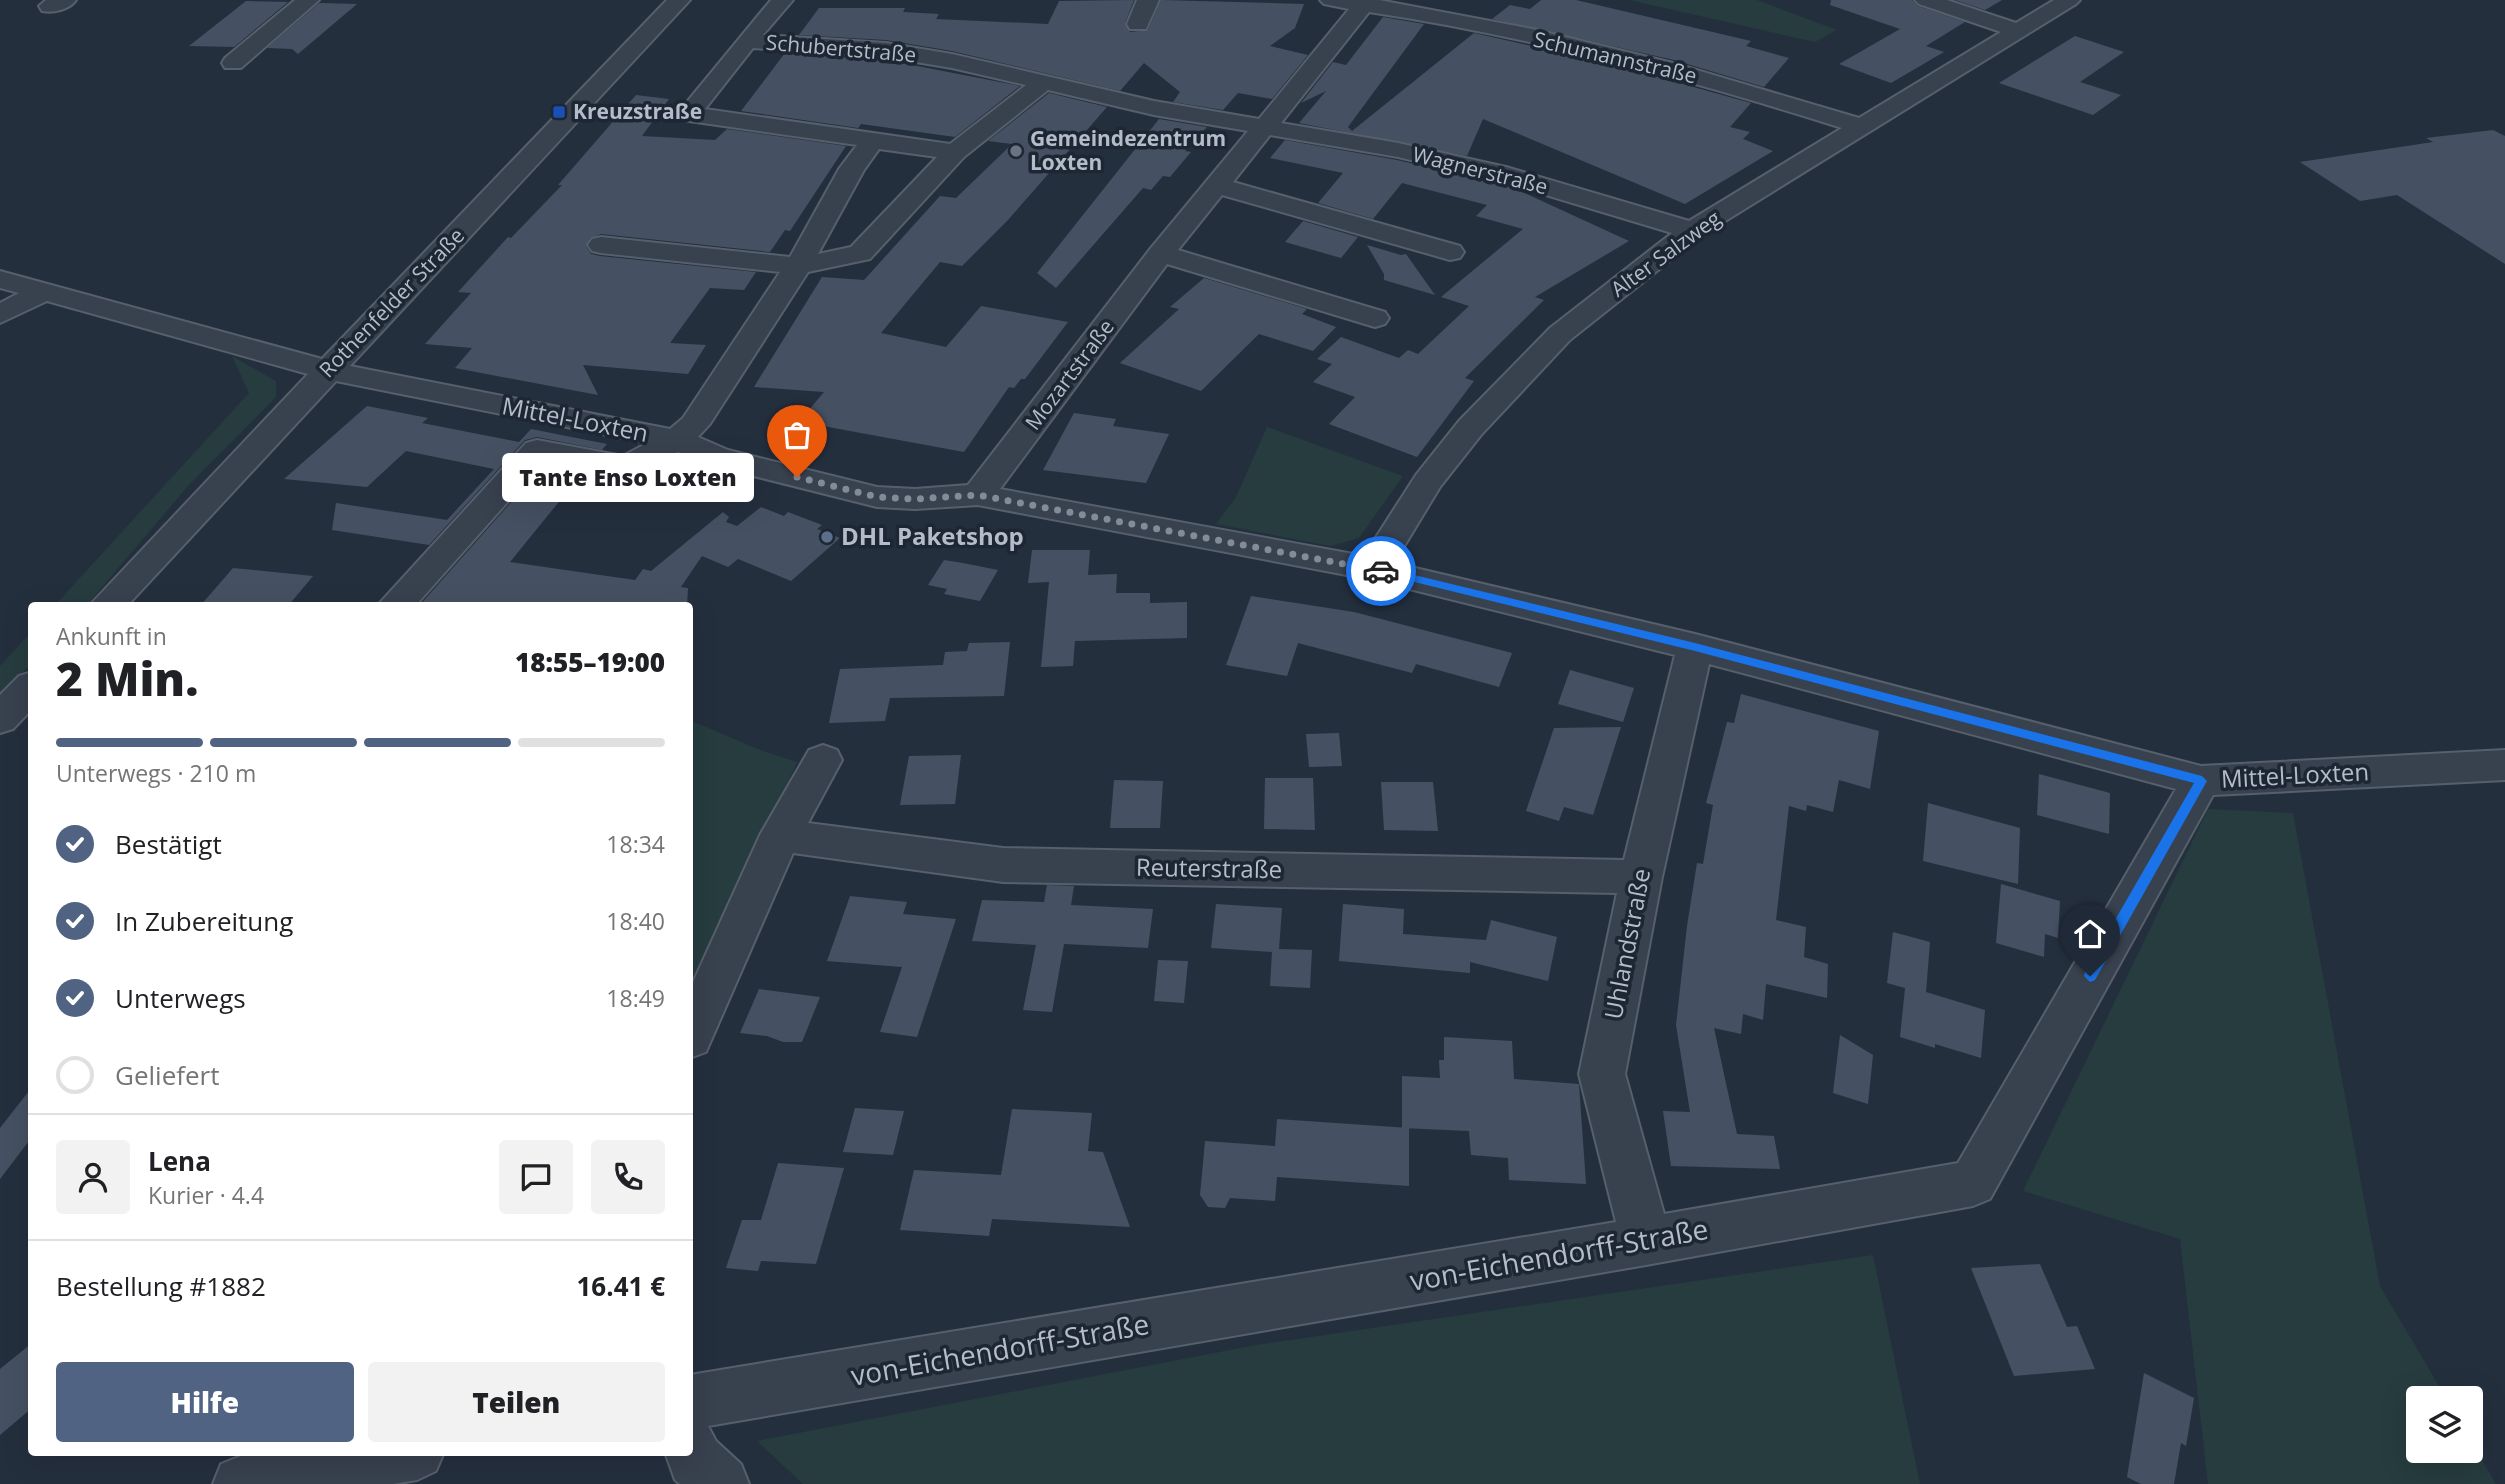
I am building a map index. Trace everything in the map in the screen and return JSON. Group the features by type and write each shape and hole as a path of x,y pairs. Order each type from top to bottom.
{"street":[{"path":"233,63 308,0"},
{"name":"Rothenfelder Straße","path":"110,602 679,0"},
{"path":"747,41 782,0"},
{"path":"1138,24 1148,0"},
{"name":"Schumannstraße","path":"1331,0 1366,2 1423,13 1595,52 1752,91 1861,126"},
{"path":"1926,0 2018,31"},
{"name":"Alter Salzweg","path":"1373,569 1427,482 1470,428 1560,334 1692,230 2069,0"},
{"name":"Mozartstraße","path":"978,495 1161,254 1366,2"},
{"name":"Schubertstraße","path":"955,152 689,114 747,41 886,50 952,61 1154,108 1265,126"},
{"path":"601,245 798,266 860,253 955,152 1044,82"},
{"name":"Wagnerstraße","path":"1265,126 1398,150 1506,175 1692,230"},
{"path":"398,602 537,450 627,467 677,440 694,425 798,266 852,169 873,140"},
{"path":"1217,186 1450,252"},
{"path":"1161,254 1375,318"},
{"path":"0,279 327,370"},
{"path":"0,314 45,291"},
{"name":"Mittel-Loxten","path":"327,370 677,440 717,457 877,497 915,499 978,495 1373,569 1695,647 2202,781 2505,765"},
{"name":"Uhlandstraße","path":"1646,1241 1602,1074 1641,877 1695,647"},
{"path":"0,719 28,689"},
{"path":"693,1031 780,835 823,760"},
{"name":"von-Eichendorff-Straße","path":"693,1401 1646,1241 1973,1183 2202,781"},
{"name":"Reuterstraße","path":"780,835 1003,865 1641,877"},
{"path":"693,1455 695,1461 721,1484"},
{"path":"241,1484 395,1456"}],"green space":[{"path":"1629,0 1757,0 1837,30 1815,42"},
{"path":"232,356 276,381 276,397 188,486 90,602 58,602 249,393"},
{"path":"1267,427 1403,476 1359,538 1330,546 1216,524 1236,497"},
{"path":"28,635 28,667 0,697 0,666"},
{"path":"693,721 760,750 797,762 693,1003"},
{"path":"2208,809 2293,813 2380,1286 2439,1386 2406,1386 2406,1463 2483,1462 2496,1484 2208,1484 2180,1239 2023,1191"},
{"path":"1873,1255 1920,1484 803,1484 757,1441 1256,1345"}],"building":[{"path":"1134,0 1125,23 1130,32 1148,30 1161,0 1304,4 1295,28 1270,46 1308,55 1272,99 1238,93 1223,110 1173,102 1180,92 1144,63 1120,91 952,51 886,40 799,35 819,8 905,8 903,12 939,14 936,19 1048,24 1059,1"},
{"path":"1541,0 1576,0 1751,41 1746,46 1789,58 1764,87 1674,60 1492,19 1510,5 1530,9"},
{"path":"1831,0 1912,0 1918,6 1965,22 1926,46 1944,52 1891,83 1839,64 1900,29 1830,5"},
{"path":"1955,0 2002,0 1985,10"},
{"path":"246,1 288,2 234,47 189,46"},
{"path":"319,3 357,4 298,54 292,49 267,48"},
{"path":"1383,17 1424,24 1348,127 1352,131 1474,33 1607,63 1751,103 1730,127 1750,132 1743,139 1773,151 1685,204 1483,119 1467,156 1299,123 1326,91 1301,103 1333,62 1346,65"},
{"path":"2075,36 2124,52 2080,82 2121,95 2093,115 1999,83"},
{"path":"785,53 886,60 1020,86 955,137 861,124 858,128 741,111"},
{"path":"1049,93 1107,107 1008,220 962,266 940,262 881,333 946,347 981,306 1068,322 1025,379 1021,379 1014,388 1009,387 964,452 812,424 815,420 802,418 824,392 754,387 822,277 864,280 940,196 956,198 1012,144 988,141"},
{"path":"636,95 669,99 642,136 715,140 727,129 846,146 790,231 785,230 770,252 601,234 590,238 586,246 591,254 600,256 756,272 744,290 710,288 670,343 706,345 688,374 583,365 598,395 455,368 472,348 425,344 471,293 458,292 508,237 511,238 562,185 558,185"},
{"path":"1159,119 1207,127 1185,151 1191,152 1170,177 1163,176 1151,190 1143,188 1056,288 1037,273"},
{"path":"2493,130 2505,136 2505,264 2397,195 2360,201 2300,162 2433,142 2426,138"},
{"path":"1285,140 1397,160 1516,189 1629,241 1535,297 1544,300 1465,378 1474,381 1417,457 1329,424 1355,397 1313,382 1332,364 1317,359 1341,337 1399,358 1408,350 1418,354 1469,306 1441,297 1523,229 1476,216 1487,205 1402,183 1373,219 1318,203 1343,173 1270,158"},
{"path":"1303,221 1358,237 1341,258 1285,242"},
{"path":"1367,245 1406,254 1435,295 1384,280 1384,274"},
{"path":"1204,278 1307,309 1302,314 1336,327 1313,351 1259,334 1201,391 1120,363 1179,309 1170,307"},
{"path":"367,406 428,418 422,423 519,442 531,429 607,444 602,450 537,437 525,440 429,545 332,530 336,503 447,520 494,469 406,451 367,487 284,479"},
{"path":"1074,413 1116,419 1113,426 1169,434 1146,483 1043,470"},
{"path":"545,464 584,471 510,562 635,580 643,569 651,571 723,512 729,517 726,522 737,526 761,507 784,516 788,512 822,525 817,529 840,538 791,581 738,559 728,567 702,556 681,587 688,588 687,602 423,602"},
{"path":"1032,550 1090,550 1088,575 1117,574 1116,593 1150,593 1150,603 1187,602 1187,638 1075,641 1073,666 1041,667 1049,582 1028,583"},
{"path":"944,560 998,570 980,601 944,594 947,589 928,585"},
{"path":"233,568 313,576 291,602 203,602"},
{"path":"1251,596 1354,612 1512,653 1499,687 1416,664 1412,673 1298,643 1287,676 1226,665"},
{"path":"1010,642 1004,696 890,698 885,721 829,723 840,669 943,665 945,652 967,651 969,643"},
{"path":"1570,670 1634,688 1623,722 1558,704"},
{"path":"1741,694 1879,731 1870,789 1839,780 1833,812 1807,805 1806,811 1789,806 1776,920 1806,927 1804,957 1828,964 1827,998 1766,984 1763,1020 1743,1014 1741,1034 1714,1028 1737,1134 1774,1136 1780,1169 1671,1166 1663,1111 1690,1112 1676,1025 1687,926 1697,863 1703,864 1713,805 1706,803 1727,722 1734,723"},
{"path":"1621,727 1593,815 1564,807 1559,821 1526,811 1554,728"},
{"path":"1339,733 1342,766 1309,767 1306,734"},
{"path":"961,755 955,804 900,805 909,756"},
{"path":"2039,774 2110,793 2109,834 2037,815"},
{"path":"1265,778 1313,778 1315,830 1264,829"},
{"path":"1114,780 1163,781 1160,828 1110,828"},
{"path":"1381,782 1433,782 1438,831 1384,830"},
{"path":"1928,803 2020,828 2018,884 1923,861"},
{"path":"2001,884 2060,901 2058,938 2045,934 2044,957 1996,943"},
{"path":"1047,885 1074,886 1071,905 1153,909 1148,948 1064,944 1052,1012 1023,1010 1036,945 972,941 982,900 1044,902"},
{"path":"850,896 907,902 903,914 956,919 917,1037 880,1032 902,967 827,961"},
{"path":"1216,904 1282,908 1279,949 1312,950 1310,988 1270,986 1272,952 1211,948"},
{"path":"1343,904 1404,909 1403,934 1486,940 1491,920 1557,937 1548,981 1470,962 1470,973 1339,961"},
{"path":"1893,932 1930,942 1926,992 1985,1010 1981,1058 1900,1037 1905,988 1887,983"},
{"path":"1158,960 1188,961 1184,1003 1154,1001"},
{"path":"759,989 820,997 802,1042 783,1042 767,1036 740,1033"},
{"path":"1840,1035 1873,1055 1868,1104 1833,1093"},
{"path":"1444,1037 1512,1041 1514,1079 1579,1084 1586,1184 1509,1180 1508,1158 1471,1155 1469,1131 1402,1128 1402,1076 1440,1078 1439,1060 1444,1060"},
{"path":"28,1092 28,1142 0,1179 0,1128"},
{"path":"855,1108 904,1111 893,1155 843,1152"},
{"path":"1012,1109 1092,1113 1088,1151 1103,1152 1130,1227 992,1219 989,1236 900,1230 914,1170 1001,1175"},
{"path":"1277,1119 1409,1128 1409,1186 1277,1177 1275,1201 1230,1198 1225,1208 1208,1207 1200,1195 1205,1141 1275,1146"},
{"path":"778,1163 844,1168 816,1264 761,1261 758,1271 726,1268 742,1220 761,1220"},
{"path":"2040,1264 2067,1327 2077,1326 2095,1369 2014,1376 1971,1268"},
{"path":"28,1346 28,1411 0,1435 0,1369"},
{"path":"2144,1373 2194,1398 2186,1446 2181,1443 2174,1484 2141,1484 2127,1477"}],"way so far":[{"path":"797,477 877,497 915,499 978,495 1381,571"}],"place":[{"name":"Kreuzstraße","path":"559,112"},
{"name":"Gemeindezentrum Loxten","path":"1016,151"},
{"name":"Tante Enso Loxten","path":"797,477"},
{"name":"DHL Paketshop","path":"827,537"}],"route":[{"path":"1381,571 1695,647 2202,781 2090,976"}]}
